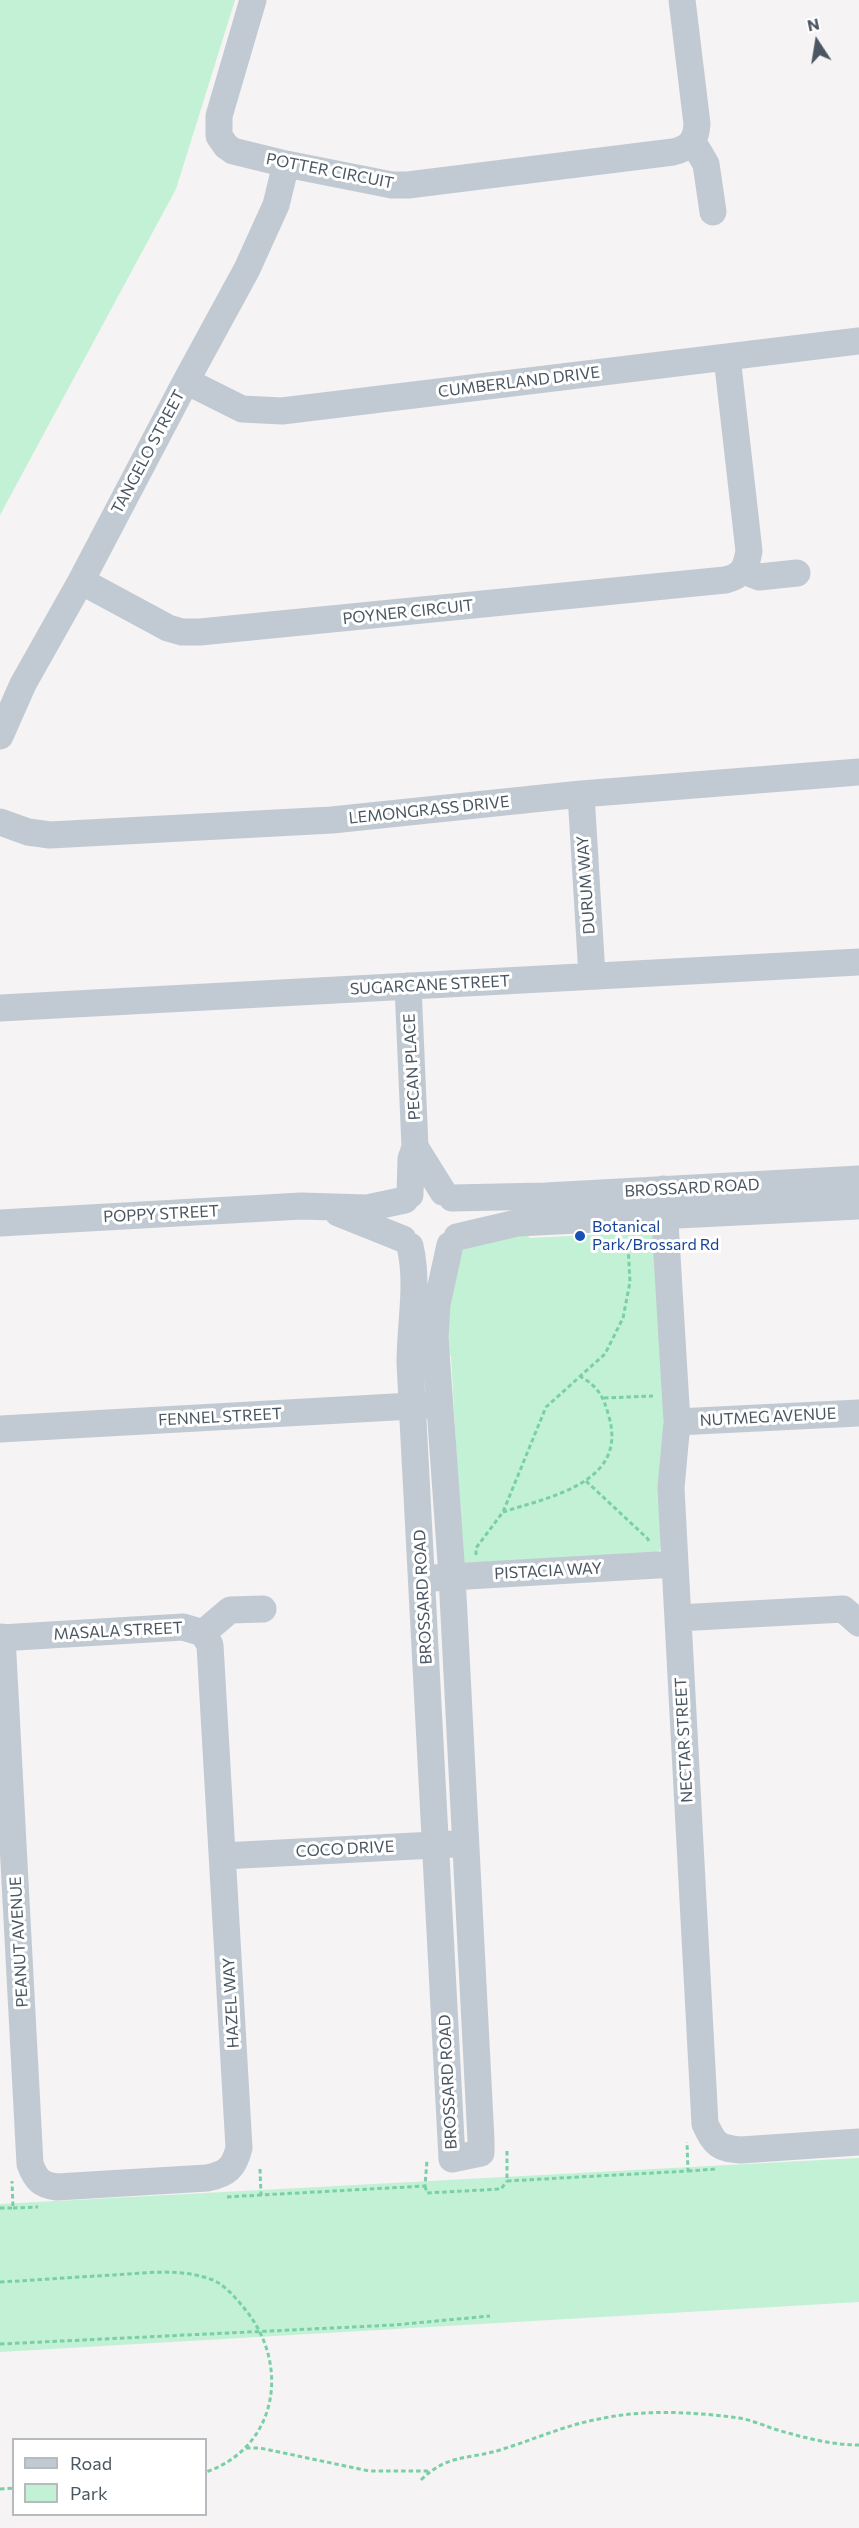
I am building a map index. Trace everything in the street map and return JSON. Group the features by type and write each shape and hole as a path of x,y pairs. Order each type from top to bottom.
{"street":[{"name":"POTTER CIRCUIT","path":"253,0 219,116 219,136 226,146 233,150 286,164 408,185 673,152 685,149 693,142"},
{"path":"682,0 697,124 693,142 706,164 713,212"},
{"name":"TANGELO STREET","path":"0,736 23,684 247,269 276,205 286,164"},
{"name":"CUMBERLAND DRIVE","path":"186,381 242,409 282,411 859,341"},
{"path":"726,357 748,538 748,558 744,572"},
{"name":"POYNER CIRCUIT","path":"81,580 168,628 182,632 200,632 724,580 744,572 759,577 797,573"},
{"name":"LEMONGRASS DRIVE","path":"0,822 28,832 50,835 332,820 581,794 859,772"},
{"name":"DURUM WAY","path":"581,794 592,976"},
{"name":"SUGARCANE STREET","path":"0,1008 859,962"},
{"name":"PECAN PLACE","path":"408,986 415,1147 411,1159 408,1197"},
{"name":"PECAN PLACE","path":"415,1147 448,1195"},
{"name":"BROSSARD ROAD","path":"448,1195 530,1197 859,1179"},
{"path":"426,1188 448,1195 458,1206 461,1216 453,1241 430,1253 406,1243 397,1219 399,1209 408,1197 426,1188"},
{"name":"NECTAR STREET","path":"663,1189 677,1422 664,1564 678,1618 705,2124 713,2140 722,2149 741,2150 859,2142"},
{"name":"POPPY STREET","path":"0,1223 301,1206 367,1208 408,1197"},
{"name":"POPPY STREET","path":"323,1206 406,1243"},
{"name":"BROSSARD ROAD","path":"406,1243 416,1277 410,1338 452,2159 481,2153 466,1843 464,1576 440,1405 435,1338 437,1304 453,1241 517,1223 665,1229 859,1206"},
{"name":"FENNEL STREET","path":"0,1429 440,1405"},
{"name":"NUTMEG AVENUE","path":"677,1422 859,1413"},
{"name":"PISTACIA WAY","path":"422,1578 664,1564"},
{"path":"678,1618 843,1608 859,1623"},
{"name":"MASALA STREET","path":"1,1638 183,1627 203,1633 230,1610 263,1609"},
{"name":"HAZEL WAY","path":"23,2176 45,2186 57,2187 207,2178 222,2175 230,2170 235,2162 239,2148 223,1856 210,1645 203,1633"},
{"name":"PEANUT AVENUE","path":"1,1638 30,2164 23,2176"},
{"name":"COCO DRIVE","path":"223,1856 466,1843"}],"path":[{"path":"464,1576 476,1548 503,1512 546,1407 605,1354 623,1318 630,1282 628,1245 665,1229"},
{"path":"503,1512 566,1492 586,1481 609,1458 613,1431 604,1398 596,1386 582,1377"},
{"path":"604,1398 674,1395"},
{"path":"586,1481 648,1539 664,1564"},
{"path":"507,2181 688,2170 687,2142"},
{"path":"427,2160 425,2186 427,2193 501,2189 507,2181 507,2151"},
{"path":"260,2169 261,2195 425,2186"},
{"path":"0,2208 13,2208 23,2176"},
{"path":"0,2282 175,2271 212,2279 232,2294 258,2324 267,2348 273,2384 259,2432 246,2448 223,2466 207,2472"},
{"path":"0,2344 394,2325 490,2316"},
{"path":"421,2480 430,2471 457,2457 478,2456 590,2421 654,2413 742,2419 812,2439 842,2445 859,2445"},
{"path":"246,2448 260,2448 369,2471 430,2471"}],"green space":[{"path":"0,0 235,0 176,189 0,515"},
{"path":"631,1226 645,1229 655,1240 663,1393 665,1541 659,1551 651,1556 465,1563 460,1555 461,1536 451,1356 442,1349 460,1251 519,1228 530,1238 626,1233"},
{"path":"859,2158 859,2302 0,2352 0,2204"}],"place":[{"name":"Botanical Park/Brossard Rd","path":"580,1236"}]}
